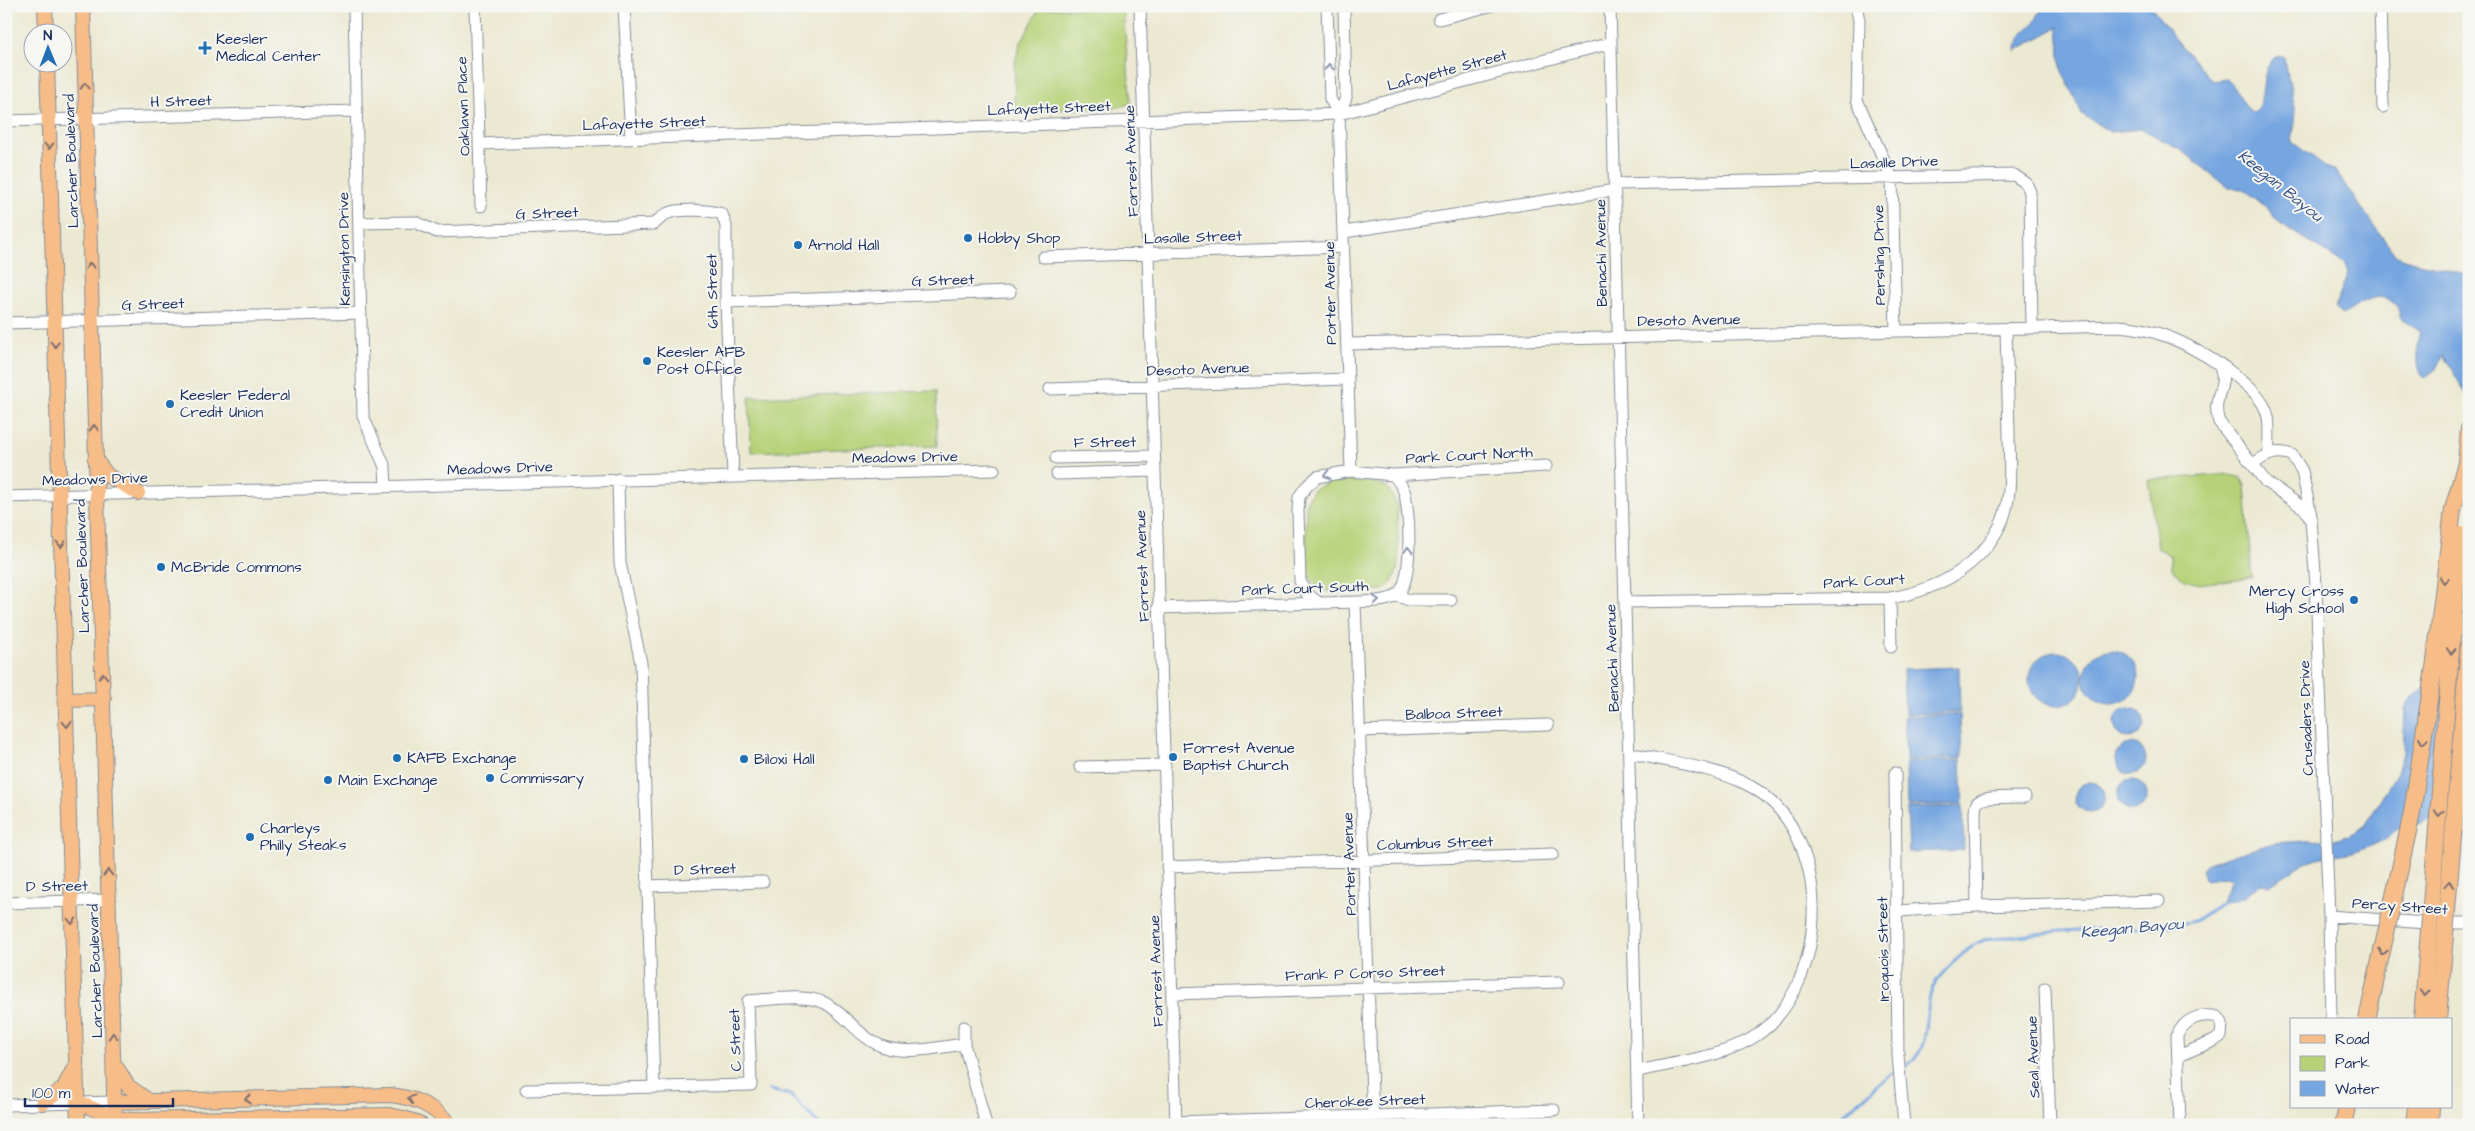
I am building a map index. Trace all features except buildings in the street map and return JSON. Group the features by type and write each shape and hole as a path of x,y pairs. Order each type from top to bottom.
{"highway":[{"path":"2422,1018 2469,429"},
{"path":"2367,1018 2412,813 2453,509 2466,463"},
{"path":"2438,1018 2469,642"},
{"path":"2343,1125 2347,1108"},
{"path":"2414,1125 2416,1108"},
{"path":"2430,1125 2431,1108"}],"main road":[{"path":"45,6 46,22"},
{"name":"Larcher Boulevard","path":"83,6 115,1122"},
{"name":"Larcher Boulevard","path":"47,72 78,1125"},
{"path":"95,459 108,476 138,493"},
{"path":"66,700 104,699"},
{"path":"113,1060 124,1080 149,1101"},
{"path":"43,1104 63,1089 76,1063"},
{"path":"115,1102 397,1096 423,1102 436,1110 450,1125"},
{"path":"77,1102 115,1122 389,1115 421,1125"}],"street":[{"name":"Kensington Drive","path":"354,6 363,416 385,467 386,486"},
{"name":"Oaklawn Place","path":"475,6 481,206"},
{"path":"624,6 631,139"},
{"name":"Forrest Avenue","path":"1140,6 1145,120 1150,386 1165,765 1176,1124"},
{"name":"Porter Avenue","path":"1327,6 1330,99 1339,114"},
{"name":"Porter Avenue","path":"1344,6 1346,98 1339,114 1351,471"},
{"path":"1439,19 1490,6"},
{"name":"Benachi Avenue","path":"1610,6 1638,1125"},
{"path":"1856,6 1859,20 1857,100 1892,178"},
{"path":"2380,6 2383,108"},
{"name":"Lafayette Street","path":"479,144 1339,114 1611,43"},
{"name":"H Street","path":"6,121 357,111"},
{"name":"Lasalle Drive","path":"1615,187 2014,175 2026,182 2030,192 2032,328"},
{"name":"Pershing Drive","path":"1892,178 1896,331"},
{"path":"1344,232 1615,187"},
{"name":"G Street","path":"359,223 416,222 438,232 654,224 666,214 673,212 712,210 722,214 726,226"},
{"name":"6th Street","path":"726,226 726,302 734,476"},
{"name":"Lasalle Street","path":"1043,257 1148,252 1344,247"},
{"name":"G Street","path":"726,302 1010,292"},
{"name":"G Street","path":"6,323 360,313"},
{"path":"2032,328 2141,327 2193,348 2219,364 2250,390 2263,405 2268,415 2268,453 2252,464"},
{"name":"Desoto Avenue","path":"1347,344 2032,328"},
{"name":"Park Court","path":"1626,602 1890,598 1923,590 1944,582 1970,565 1990,542 2003,518 2008,495 2006,329"},
{"path":"2219,364 2224,379 2216,398 2215,411 2219,422 2266,482 2305,509 2311,520"},
{"name":"Desoto Avenue","path":"1050,390 1348,379"},
{"name":"Crusaders Drive","path":"2268,453 2286,452 2296,459 2302,471 2311,520 2316,585 2329,916 2331,1018"},
{"name":"F Street","path":"1056,458 1154,456"},
{"name":"Park Court North","path":"1319,603 1307,594 1300,581 1299,497 1317,477 1351,471 1393,475 1546,466"},
{"name":"Meadows Drive","path":"6,497 994,470"},
{"name":"F Street","path":"1057,474 1154,471"},
{"name":"Park Court North","path":"1393,475 1405,494 1409,545 1407,578 1404,588 1396,595"},
{"path":"618,480 620,564 641,663 654,1087"},
{"name":"Park Court South","path":"1158,608 1356,602 1384,600 1396,595 1409,600 1451,600"},
{"path":"1890,598 1891,647"},
{"name":"Porter Avenue","path":"1356,602 1373,1120"},
{"name":"Balboa Street","path":"1361,731 1548,725"},
{"path":"1630,754 1724,775 1751,786 1770,800 1785,816 1796,834 1814,896 1812,930 1800,979 1777,1017 1757,1034 1740,1044 1710,1054 1638,1071"},
{"path":"1080,767 1165,765"},
{"name":"Iroquois Street","path":"1895,773 1898,911 1898,1055 1904,1125"},
{"path":"1977,906 1975,815 1977,803 1981,799 1988,798 2025,797"},
{"name":"Columbus Street","path":"1167,867 1553,854"},
{"name":"D Street","path":"647,886 764,882"},
{"name":"D Street","path":"6,903 109,900"},
{"path":"1898,911 1977,906 2159,901"},
{"name":"Percy Street","path":"2329,916 2469,924"},
{"name":"Frank P Corso Street","path":"1172,994 1558,982"},
{"name":"Seal Avenue","path":"2045,988 2050,1125"},
{"name":"C Street","path":"526,1090 751,1085 748,1001 813,1000 825,1004 865,1036 883,1047 903,1050 964,1044"},
{"path":"964,1027 964,1044 986,1125"},
{"path":"2178,1056 2180,1125"},
{"path":"6,1105 115,1102"},
{"name":"Cherokee Street","path":"1176,1124 1373,1120 1554,1110"}],"green space":[{"path":"1040,8 1123,9 1131,104 1113,108 1014,111 1015,62 1021,42"},
{"path":"936,391 937,446 751,452 749,397"},
{"path":"2231,474 2241,478 2245,485 2252,577 2200,584 2184,580 2171,569 2171,556 2158,548 2148,480"},
{"path":"1370,481 1387,487 1397,504 1399,565 1393,581 1383,590 1333,593 1319,588 1306,573 1306,503 1313,490 1329,482"}],"water":[{"path":"2037,6 2151,6 2173,36 2212,81 2227,79 2234,86 2250,111 2256,112 2260,105 2267,68 2278,55 2284,57 2296,113 2292,142 2325,167 2335,171 2396,256 2469,276 2469,399 2443,355 2438,367 2425,378 2421,374 2417,363 2420,332 2401,318 2397,307 2391,301 2377,297 2370,299 2342,315 2335,307 2348,273 2345,264 2280,224 2266,207 2244,189 2229,188 2180,149 2142,129 2110,132 2082,114 2061,69 2058,27 2015,51 2020,36 2034,23 2041,10"},
{"path":"2469,649 2469,788 2457,803 2421,823 2396,830 2384,840 2359,851 2317,858 2306,862 2269,885 2261,884 2242,898 2220,904 2232,880 2226,877 2205,880 2203,869 2208,863 2273,843 2338,839 2365,826 2397,772 2403,753 2405,709 2412,696 2443,678"},
{"path":"2106,650 2116,650 2126,654 2134,662 2138,677 2134,692 2126,700 2116,704 2106,704 2096,700 2088,692 2084,682 2084,672 2088,662 2096,654"},
{"path":"2051,652 2061,652 2071,656 2079,664 2083,679 2079,694 2071,702 2061,706 2051,706 2041,702 2033,694 2029,684 2029,674 2033,664 2041,656"},
{"path":"1959,667 1960,712 1905,714 1903,669"},
{"path":"2129,708 2140,712 2144,723 2140,734 2129,738 2118,734 2114,723 2118,712"},
{"path":"1960,714 1962,758 1906,760 1904,716"},
{"path":"2131,744 2142,748 2146,759 2142,770 2131,774 2120,770 2116,759 2120,748"},
{"path":"1961,760 1963,804 1907,806 1906,762"},
{"path":"2132,780 2143,784 2147,795 2143,806 2132,810 2121,806 2117,795 2121,784"},
{"path":"2090,782 2101,786 2105,797 2101,808 2090,812 2079,808 2075,797 2079,786"},
{"path":"1963,806 1964,850 1909,852 1907,808"}],"waterway":[{"name":"Keegan Bayou","path":"1902,1068 1912,1061 1923,1043 1926,1033 1929,1000 1935,983 1955,961 1978,943 1984,940 2061,931 2169,926 2195,921 2220,904"},
{"name":"Keegan Bayou","path":"1832,1125 1889,1075 1897,1071"},
{"name":"Keegan Bayou","path":"770,1090 790,1095 820,1125"}],"place":[{"name":"Keesler Medical Center","path":"205,48"},
{"name":"Hobby Shop","path":"968,238"},
{"name":"Arnold Hall","path":"798,245"},
{"name":"Keesler AFB Post Office","path":"647,361"},
{"name":"Keesler Federal Credit Union","path":"170,404"},
{"name":"McBride Commons","path":"161,567"},
{"name":"Mercy Cross High School","path":"2354,600"},
{"name":"Forrest Avenue Baptist Church","path":"1173,757"},
{"name":"KAFB Exchange","path":"397,758"},
{"name":"Biloxi Hall","path":"744,759"},
{"name":"Commissary","path":"490,778"},
{"name":"Main Exchange","path":"328,780"},
{"name":"Charleys Philly Steaks","path":"250,837"}]}
